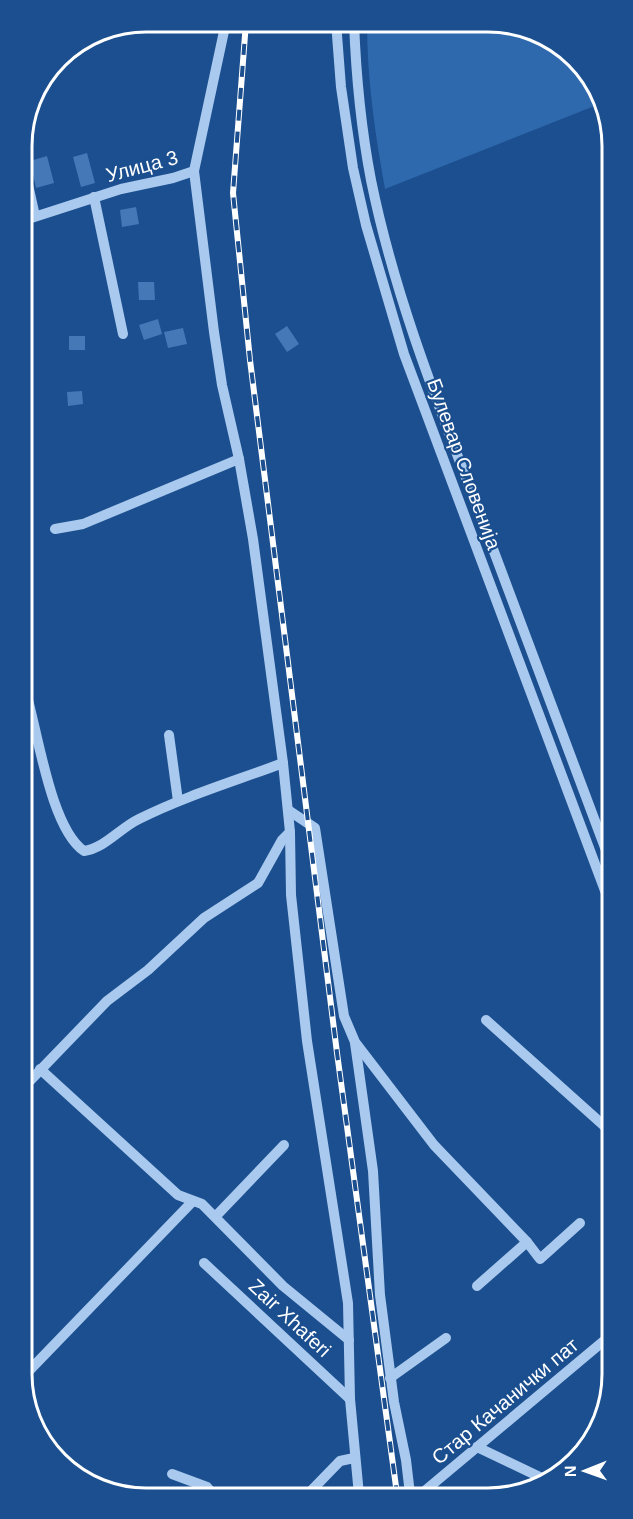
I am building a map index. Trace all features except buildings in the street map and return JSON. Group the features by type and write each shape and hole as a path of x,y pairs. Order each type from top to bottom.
{"street":[{"name":"Улица 3","path":"32,217 121,189 194,171 224,32"},
{"name":"Булевар Словенија","path":"337,32 341,87 353,168 369,236 404,354 601,881"},
{"name":"Булевар Словенија","path":"354,32 356,70 369,168 381,225 396,276 442,413 601,838"},
{"path":"194,171 217,353 253,539 283,763 290,831 291,895 307,1041 348,1303 350,1399 357,1488"},
{"path":"94,197 123,334"},
{"path":"32,202 35,216"},
{"path":"55,529 83,524 239,459"},
{"path":"32,714 47,782 60,816 76,846 84,851 93,850 137,819 178,801 283,763"},
{"path":"169,735 178,801"},
{"path":"288,810 315,828 344,1016 355,1042 374,1171 380,1295 390,1378 409,1488"},
{"path":"32,1078 107,1000 148,970 204,918 258,883 282,840 290,831"},
{"path":"486,1020 601,1123"},
{"path":"355,1042 434,1145 527,1242 540,1259 580,1223"},
{"path":"40,1069 178,1195 202,1204 216,1216 283,1286 349,1340"},
{"path":"216,1216 284,1145"},
{"path":"32,1368 193,1201"},
{"path":"477,1286 527,1242"},
{"name":"Zair Xhaferi","path":"204,1263 350,1399"},
{"path":"390,1378 446,1338"},
{"name":"Стар Качанички пат","path":"428,1488 601,1343"},
{"path":"477,1447 537,1476"},
{"path":"314,1488 340,1461 354,1458"},
{"path":"172,1474 208,1488"}],"shaded area":[{"path":"367,32 510,34 538,43 563,60 578,76 594,106 385,189 368,64"}],"railway":[{"path":"245,32 233,193 250,360 337,1053 396,1488"}]}
